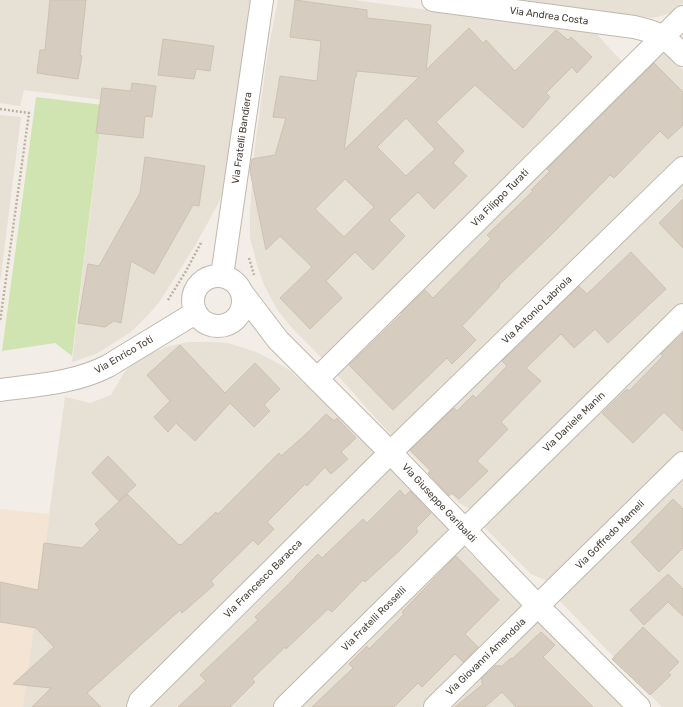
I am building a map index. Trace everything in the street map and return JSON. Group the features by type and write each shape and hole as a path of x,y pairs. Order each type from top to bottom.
{"street":[{"name":"Via Fratelli Bandiera","path":"222,276 262,0"},
{"name":"Via Andrea Costa","path":"433,0 634,27 653,31 664,36"},
{"name":"Via Filippo Turati","path":"317,379 683,17"},
{"path":"664,36 683,55"},
{"name":"Via Antonio Labriola","path":"390,452 683,168"},
{"path":"222,276 232,280 237,284 243,294 244,302 242,309 235,321 229,325 215,327 208,325 195,313 193,300 198,287 208,278 222,276"},
{"name":"Via Giuseppe Garibaldi","path":"243,294 278,340 390,452 538,606 639,707"},
{"name":"Via Enrico Toti","path":"0,390 55,383 94,373 195,313"},
{"name":"Via Daniele Manin","path":"464,530 683,315"},
{"name":"Via Francesco Baracca","path":"138,707 140,701 390,452"},
{"name":"Via Goffredo Mameli","path":"538,606 683,463"},
{"name":"Via Fratelli Rosselli","path":"284,707 464,530"},
{"name":"Via Giovanni Amendola","path":"435,707 538,606"}],"path":[{"path":"0,109 29,113 0,322"},
{"path":"164,305 170,299 203,239"}],"shaded area":[{"path":"0,0 251,0 225,187 218,204 196,244 160,301 147,316 131,332 96,354 72,362 104,100 24,90 20,106 0,103"},
{"path":"278,0 354,0 596,33 622,62 664,50 683,70 683,156 392,436 278,311 264,285 256,261 250,238 254,153 268,51"},
{"path":"516,0 683,0 683,3 672,13 653,18"},
{"path":"0,115 21,117 0,283"},
{"path":"683,176 683,303 472,510 459,503 406,449"},
{"path":"683,325 683,452 551,583 531,574 482,525"},
{"path":"188,342 228,343 256,352 288,369 383,458 448,523 464,548 626,707 23,707 65,397 90,403 111,395 125,371 139,358 166,347"},
{"path":"683,473 683,707 662,707 556,597"},
{"path":"0,509 50,514 23,707 0,707"}],"green space":[{"path":"36,97 103,105 72,356 55,343 2,351"}],"building":[{"path":"50,0 86,0 80,55 82,56 78,79 37,73 40,50 45,50"},
{"path":"295,0 367,10 367,18 431,25 426,70 469,28 483,43 486,40 515,71 556,30 568,40 571,37 592,57 577,73 572,67 546,93 550,97 523,128 475,85 436,122 464,151 453,163 467,176 434,209 418,192 389,220 405,236 373,270 355,252 326,281 342,298 310,329 280,298 312,267 280,236 266,250 250,171 252,159 275,155 286,118 273,117 280,76 317,81 321,41 290,37","holes":["357,71 419,77 344,150 355,77","406,118 435,149 406,176 377,147","345,179 374,207 344,237 315,209"]},
{"path":"163,39 214,46 210,71 196,69 194,79 158,75"},
{"path":"654,63 683,92 683,125 668,139 660,131 614,178 610,175 499,285 500,286 462,326 476,340 452,364 447,358 393,410 349,365 425,290 433,298 491,239 487,235 533,191 531,190 550,171 547,169"},
{"path":"132,83 156,86 152,117 145,116 143,138 96,133 102,88 131,91"},
{"path":"145,157 205,166 199,206 193,205 154,274 131,261 121,323 114,321 105,327 78,323 88,264 99,266 140,193"},
{"path":"683,199 683,248 659,223"},
{"path":"631,252 666,289 608,343 595,329 574,348 561,334 526,368 541,381 501,422 508,429 477,461 488,471 459,499 452,493 449,496 428,473 431,471 410,450 454,408 457,411 473,395 476,398 507,366 502,361 579,286 587,294"},
{"path":"683,333 683,431 664,412 633,443 602,413 627,389 629,391 663,356 661,354"},
{"path":"180,345 225,393 255,363 280,389 264,405 270,411 254,427 230,403 195,441 176,423 168,432 154,417 170,401 147,375"},
{"path":"326,414 334,421 337,418 356,438 341,452 348,459 331,474 325,467 307,486 305,484 267,522 274,529 258,545 253,540 211,581 214,585 182,613 180,610 87,693 101,707 32,707 51,688 13,684 54,647 36,628 0,622 0,582 38,590 44,543 82,548 100,530 95,524 127,494 179,545 181,545 216,512 218,514 279,453 281,456"},
{"path":"108,456 136,485 119,501 92,473"},
{"path":"400,490 405,496 410,491 431,513 416,528 418,532 399,551 365,582 363,580 332,612 328,609 286,649 285,647 252,679 255,682 230,707 178,707 206,681 200,675 258,620 255,617 318,554 322,558 363,519 367,523"},
{"path":"673,499 683,509 683,548 659,572 631,542"},
{"path":"456,556 499,600 465,634 478,647 463,662 455,654 422,687 418,683 394,707 312,707 353,668 349,664 367,646 369,649 404,614 402,612"},
{"path":"668,574 683,589 683,616 668,602 644,625 630,610"},
{"path":"643,627 679,662 668,673 671,675 650,695 612,659"},
{"path":"541,632 555,645 543,657 593,707 516,707 502,692 485,707 455,707 483,684 481,679 496,665 501,667 511,658 512,659"}]}
